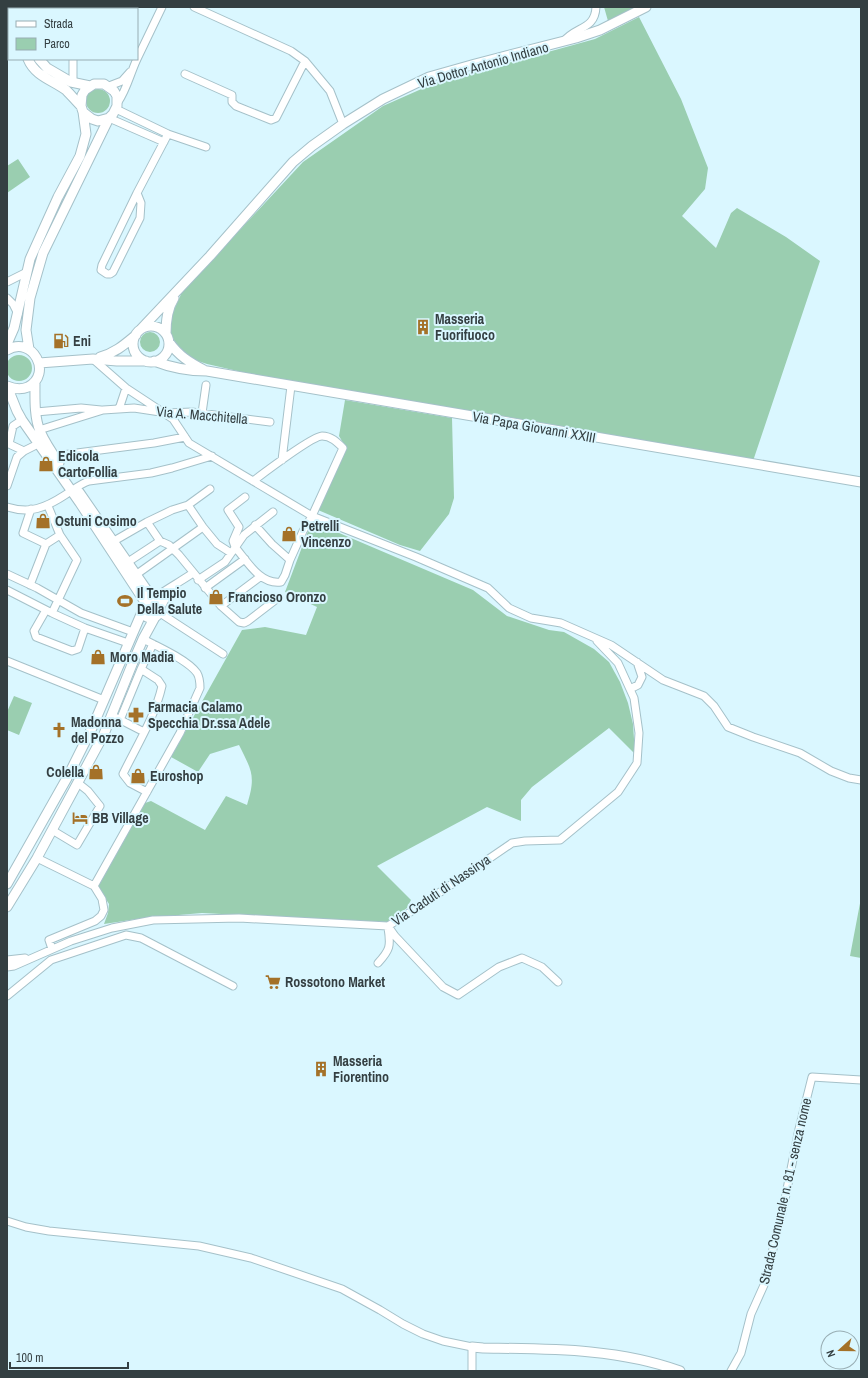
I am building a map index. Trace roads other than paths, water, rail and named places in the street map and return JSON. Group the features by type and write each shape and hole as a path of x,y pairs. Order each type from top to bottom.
{"main road":[{"name":"Via Dottor Antonio Indiano","path":"138,332 177,292 293,162 312,146 343,124 383,99 429,77 600,30 646,7"},
{"path":"28,60 30,65 41,75 66,90 92,119 98,121 109,118"},
{"path":"40,60 47,68 73,82 90,86"},
{"path":"7,344 18,314 30,259 58,197 80,156 86,134 82,109 82,94 90,86 100,83 109,86 114,91 117,96 117,106 109,118 43,253 30,298 26,330 28,349"},
{"name":"Via Dottor Antonio Indiano","path":"168,338 166,321 170,305 177,292"},
{"path":"146,326 157,327 168,338 167,352 159,360 150,361 141,358 134,350 133,345 138,332 146,326"},
{"name":"Via Papa Giovanni XXIII","path":"93,359 110,354 122,347 138,332"},
{"name":"Via Papa Giovanni XXIII","path":"168,338 176,352 190,363 207,371"},
{"path":"7,350 19,347 28,349 33,353 39,363 40,370 35,382 30,386 19,389 7,386"},
{"name":"Via Papa Giovanni XXIII","path":"39,363 93,359 150,361 192,371 207,371 861,482"},
{"path":"35,382 36,412 39,430 74,489 149,601"},
{"path":"7,386 22,420 38,444 114,541 137,574 149,601"},
{"path":"7,884 67,778 92,728 142,612 142,606 149,601 158,602 159,612 143,639 104,734 37,858 7,907"},
{"path":"142,612 146,617 152,618 159,612"},
{"path":"472,1347 573,1350 616,1355 657,1363 680,1371"}],"street":[{"path":"138,57 162,7"},
{"path":"194,7 291,51 305,61 330,91 343,124"},
{"path":"564,41 569,35 588,24 596,16 596,7"},
{"path":"73,60 73,82"},
{"path":"137,60 127,87 117,106 168,134 206,147"},
{"path":"185,74 232,95 232,102 236,106 271,120 276,118 305,61"},
{"path":"109,86 122,81 132,70"},
{"path":"109,118 164,142"},
{"path":"137,193 141,203 140,218 113,272 106,274 101,270 102,265 137,193 168,134"},
{"path":"7,282 27,272"},
{"path":"7,298 13,304 18,314"},
{"path":"93,359 126,388 173,419 189,443 312,516 416,557 488,588 509,608 531,618 561,623 611,645 663,680 704,696 714,706 728,727 800,753 831,771 849,778 861,780"},
{"path":"202,413 206,385"},
{"path":"282,460 291,386"},
{"path":"119,409 126,388"},
{"path":"36,412 81,408 103,410"},
{"name":"Via A. Macchitella","path":"103,410 134,408 163,412 202,413 270,422"},
{"path":"39,430 103,410"},
{"path":"22,420 10,427 8,446 24,451"},
{"path":"188,505 217,544 233,550 245,559 260,577 274,583 281,582 342,448 336,441 321,436 314,438 253,481"},
{"path":"54,456 154,443 185,437"},
{"path":"7,486 17,457 24,451 38,444"},
{"path":"7,507 20,511 48,506 89,481 172,468 212,456"},
{"path":"114,541 147,522 172,510 188,505 210,489"},
{"path":"233,550 233,541 238,527 228,510 244,497"},
{"path":"48,506 60,536 77,560 58,600 34,631 36,636 72,651 78,649 86,628"},
{"path":"31,509 23,533 46,544"},
{"path":"198,580 225,562 244,536 255,525 273,512"},
{"path":"147,522 160,541 173,549 221,606 239,622 244,624 278,598"},
{"path":"255,525 272,544 290,560"},
{"path":"137,574 203,527"},
{"path":"30,585 46,544 60,536"},
{"path":"128,562 160,541"},
{"path":"205,588 245,559"},
{"path":"149,601 164,590 175,585 193,573"},
{"path":"7,574 81,613 133,632"},
{"path":"221,606 260,577"},
{"path":"175,585 168,594 159,612 223,654"},
{"path":"7,590 49,612 86,628 128,643"},
{"path":"94,886 180,733 200,688 200,680 196,672 185,662 143,639"},
{"name":"Via Caduti di Nassirya","path":"7,967 14,966 52,949 112,928 153,920 239,918 388,926 512,843 560,840 618,792 637,763 639,733 634,698 618,663 596,639"},
{"path":"120,720 153,644"},
{"path":"618,663 625,654"},
{"path":"7,662 104,700"},
{"path":"630,689 638,685 642,677 637,662"},
{"path":"141,669 158,680 162,686 153,715 123,774 130,783 147,792"},
{"path":"111,715 144,732"},
{"path":"52,830 77,845 100,806 88,791 78,783"},
{"path":"37,858 94,886 102,899 104,910 101,916 89,924 49,940 52,949"},
{"path":"378,963 386,954 390,945 388,926"},
{"path":"388,926 395,936 443,987 458,995 499,967 522,958 542,967 558,982"},
{"path":"7,996 51,960 126,934 141,938 233,986"},
{"name":"Via Caduti di Nassirya","path":"7,960 31,958"},
{"name":"Strada Comunale n. 81 - senza nome","path":"731,1371 740,1353 751,1314 764,1285 783,1209 798,1129 812,1078 861,1080"},
{"path":"7,1221 26,1227 49,1231 199,1246 251,1258 342,1289 423,1334 443,1341 472,1347 472,1371"}],"place":[{"name":"Masseria Fuorifuoco","path":"423,327"},
{"name":"Eni","path":"61,341"},
{"name":"Edicola CartoFollia","path":"46,464"},
{"name":"Ostuni Cosimo","path":"43,521"},
{"name":"Petrelli Vincenzo","path":"289,534"},
{"name":"Francioso Oronzo","path":"216,597"},
{"name":"Il Tempio Della Salute","path":"125,601"},
{"name":"Moro Madia","path":"98,657"},
{"name":"Farmacia Calamo Specchia Dr.ssa Adele","path":"136,715"},
{"name":"Madonna del Pozzo","path":"59,730"},
{"name":"Colella","path":"96,772"},
{"name":"Euroshop","path":"138,776"},
{"name":"BB Village","path":"80,818"},
{"name":"Rossotono Market","path":"273,982"},
{"name":"Masseria Fiorentino","path":"321,1069"}]}
